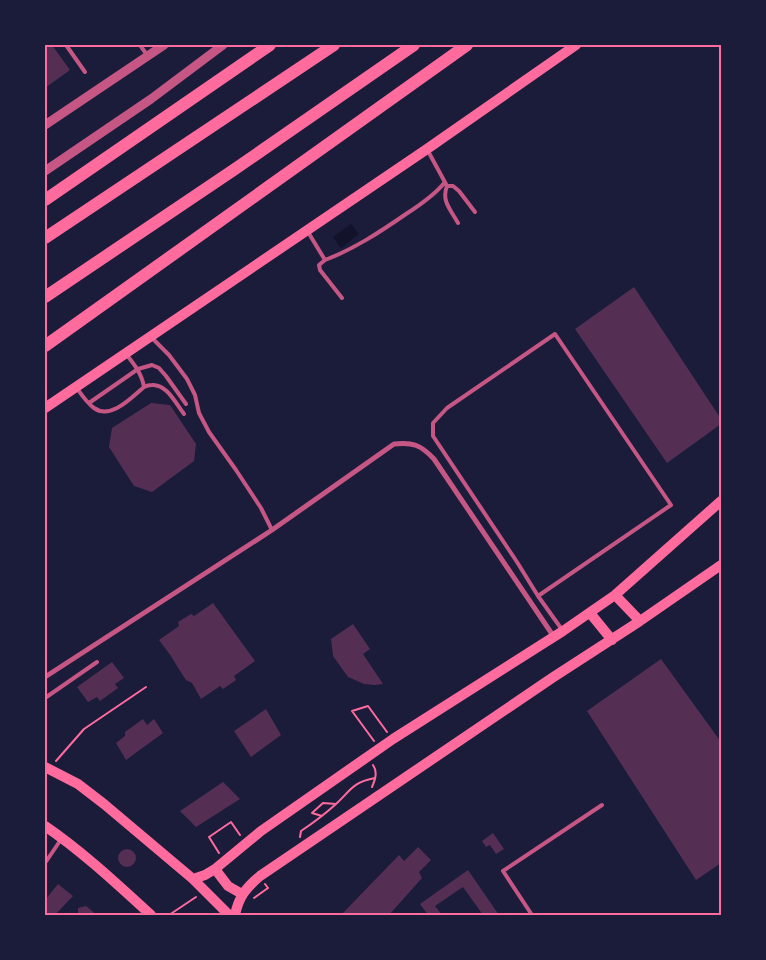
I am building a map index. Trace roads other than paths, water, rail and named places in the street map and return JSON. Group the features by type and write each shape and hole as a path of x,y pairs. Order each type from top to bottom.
{"highway":[{"path":"45,200 270,45"},
{"path":"45,238 334,45"},
{"path":"45,297 414,45"},
{"path":"45,346 467,45"},
{"path":"45,354 65,333"}],"main road":[{"path":"45,408 427,149 576,45"},
{"path":"193,879 215,869 246,843 392,739 590,613 615,595 721,501"},
{"path":"235,915 237,907 246,898 250,884 260,876 721,565"},
{"path":"615,595 640,621"},
{"path":"590,613 612,640"},
{"path":"47,768 88,791 193,879 229,915"},
{"path":"45,826 87,857 151,915"},
{"path":"215,869 228,886 246,898"}],"street":[{"path":"45,126 164,45"},
{"path":"45,171 151,99 223,45"},
{"path":"45,677 272,530 394,444 406,443 427,451 434,459 554,637"}],"lane":[{"path":"66,45 85,72"},
{"path":"140,45 148,56"},
{"path":"427,149 446,184 444,193 446,202 458,223"},
{"path":"446,184 453,186 459,191 475,212"},
{"path":"342,298 320,270 319,266 324,260 342,254 378,234 446,184"},
{"path":"307,230 324,260"},
{"path":"538,596 671,505 555,334 447,408 433,423 432,436 538,596 563,631"},
{"path":"150,336 169,355 188,379 195,395 199,414 209,432 256,501 272,530"},
{"path":"126,353 138,369 144,387"},
{"path":"89,403 138,369 152,365 160,368 186,404"},
{"path":"76,387 93,408 102,412 112,412 144,387 152,384 166,390 184,414"},
{"path":"45,698 97,662"},
{"path":"532,915 503,871 602,805"},
{"path":"45,863 62,837"}]}
